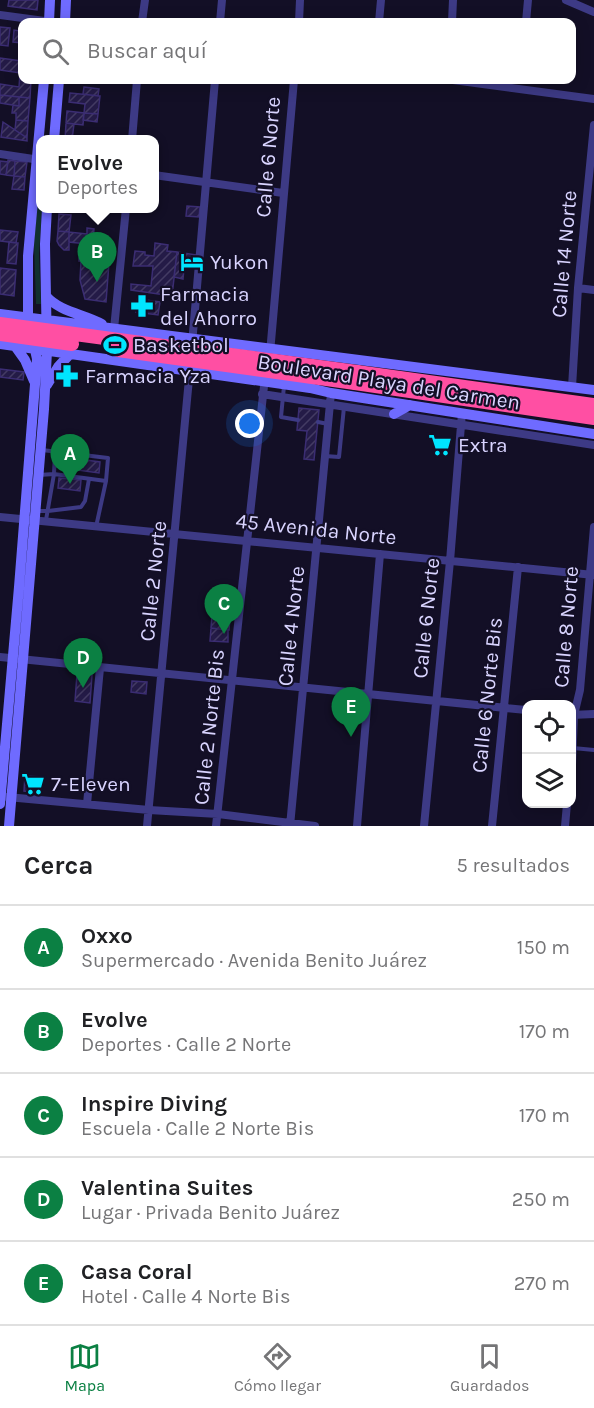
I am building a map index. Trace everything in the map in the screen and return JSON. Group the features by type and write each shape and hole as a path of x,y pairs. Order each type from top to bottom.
{"highway":[{"path":"0,324 355,384 555,399 594,399"},
{"path":"0,334 594,418"},
{"path":"555,399 594,405"},
{"path":"546,411 594,426"}],"main road":[{"path":"50,0 50,18"},
{"path":"64,18 66,0"},
{"path":"40,135 44,84"},
{"path":"54,135 59,84"},
{"path":"9,826 3,798 41,450 40,387 37,359 28,318 28,244 36,177"},
{"path":"35,517 40,387 47,351 47,213"},
{"path":"46,296 52,303 111,328"},
{"name":"Boulevard Playa del Carmen","path":"0,314 594,390"},
{"name":"Boulevard Playa del Carmen","path":"0,344 310,387 330,398 355,384 410,405 462,418 594,434"},
{"path":"15,346 40,387"},
{"path":"40,387 70,354"},
{"path":"355,384 364,410"},
{"path":"394,414 410,405"}],"street":[{"path":"143,18 145,0"},
{"path":"220,18 222,0"},
{"path":"299,18 300,0"},
{"path":"379,18 381,0"},
{"path":"452,18 453,0"},
{"path":"526,18 528,0"},
{"path":"566,0 594,12"},
{"path":"0,15 21,18"},
{"path":"132,135 137,84"},
{"path":"193,339 215,84"},
{"name":"Calle 6 Norte","path":"264,381 271,349 294,84"},
{"path":"521,84 594,99"},
{"name":"Calle 14 Norte","path":"572,387 578,288 592,174 594,125"},
{"path":"0,154 36,160"},
{"path":"159,176 283,193"},
{"path":"111,328 125,213"},
{"path":"578,288 594,290"},
{"name":"Calle 2 Norte","path":"147,826 193,339"},
{"name":"Calle 2 Norte Bis","path":"216,826 264,381"},
{"path":"262,394 282,397 330,398 344,406 364,410 462,418 594,445"},
{"name":"Calle 4 Norte","path":"290,824 330,398"},
{"name":"Calle 6 Norte","path":"424,826 462,418"},
{"name":"45 Avenida Norte","path":"0,517 35,517 96,527 592,574"},
{"name":"Calle 8 Norte","path":"576,704 580,690 592,574 594,527"},
{"path":"357,826 380,554"},
{"name":"Calle 6 Norte Bis","path":"492,826 518,567"},
{"path":"0,657 522,709"},
{"path":"87,804 100,668"},
{"path":"576,715 594,714"},
{"path":"3,798 218,814 315,826"},
{"path":"565,826 567,808"}],"lane":[{"path":"284,385 281,417 298,420"},
{"path":"325,456 339,457 344,406"},
{"path":"318,422 328,424"},
{"path":"41,450 108,458 96,527"},
{"path":"48,511 56,452"},
{"path":"39,476 54,474 106,480"},
{"path":"35,517 48,511 81,507 85,501 89,478"},
{"path":"35,517 48,511"},
{"path":"576,748 594,750"}],"green space":[{"path":"37,213 42,213 39,254 41,304 36,304 34,244"}],"building":[{"path":"9,0 38,0 37,10 8,6"},
{"path":"0,27 10,28 8,46 0,45"},
{"path":"14,30 18,31 18,43 13,42"},
{"path":"0,58 18,61 18,73 0,70"},
{"path":"0,84 19,87 19,84 31,84 30,98 0,95"},
{"path":"84,87 99,89 98,96 83,94"},
{"path":"70,93 100,96 98,114 84,113 85,104 69,102"},
{"path":"0,95 19,97 19,106 0,103"},
{"path":"19,97 30,98 28,121 16,120 16,113 12,113 13,105 19,106"},
{"path":"67,111 84,113 83,125 66,123"},
{"path":"84,113 98,114 97,122 83,120"},
{"path":"16,120 28,121 27,138 15,130"},
{"path":"3,122 27,138 27,141 1,137"},
{"path":"66,123 74,124 73,135 65,135"},
{"path":"8,160 15,161 14,176 6,175"},
{"path":"0,161 8,162 6,175 0,174"},
{"path":"15,161 27,162 25,177 14,176"},
{"path":"14,176 25,177 24,190 12,189"},
{"path":"187,206 200,207 199,217 186,216"},
{"path":"59,214 71,215 69,232 58,231"},
{"path":"87,228 94,229 91,262 79,261 79,258 86,258 87,244 69,242 69,232 87,234"},
{"path":"0,230 18,232 16,243 0,241"},
{"path":"58,231 69,232 69,250 64,250 59,245"},
{"path":"9,242 18,243 16,264 7,263"},
{"path":"155,243 168,245 167,251 177,252 172,296 131,290 131,284 151,286 153,266 133,266 135,251 154,256"},
{"path":"177,252 197,255 196,259 185,258 183,279 174,277"},
{"path":"81,261 109,263 106,302 85,299 80,280"},
{"path":"0,268 16,270 14,296 0,294"},
{"path":"137,299 160,302 158,315 136,312"},
{"path":"0,369 24,372 23,380 0,377"},
{"path":"299,408 319,410 314,460 304,459 307,431 297,430"},
{"path":"64,457 100,462 99,473 63,468"},
{"path":"59,478 81,480 80,491 58,488"},
{"path":"214,590 233,591 231,604 213,603"},
{"path":"213,603 230,604 230,618 212,616"},
{"path":"212,616 230,618 229,630 211,628"},
{"path":"211,628 228,630 228,642 210,641"},
{"path":"77,674 92,675 90,703 75,701"},
{"path":"132,681 147,682 146,694 131,692"},
{"name":"7-Eleven","path":"25,776 42,777 41,793 24,791"}],"place":[{"name":"Yukon","path":"192,262"},
{"name":"Evolve","path":"97,282"},
{"name":"Farmacia del Ahorro","path":"142,306"},
{"name":"Basketbol","path":"115,345"},
{"name":"Farmacia Yza","path":"67,376"},
{"name":"Extra","path":"440,445"},
{"name":"Oxxo","path":"70,484"},
{"name":"Inspire Diving","path":"224,634"},
{"name":"Valentina Suites","path":"83,688"},
{"name":"Casa Coral","path":"351,737"},
{"name":"7-Eleven","path":"33,784"}]}
